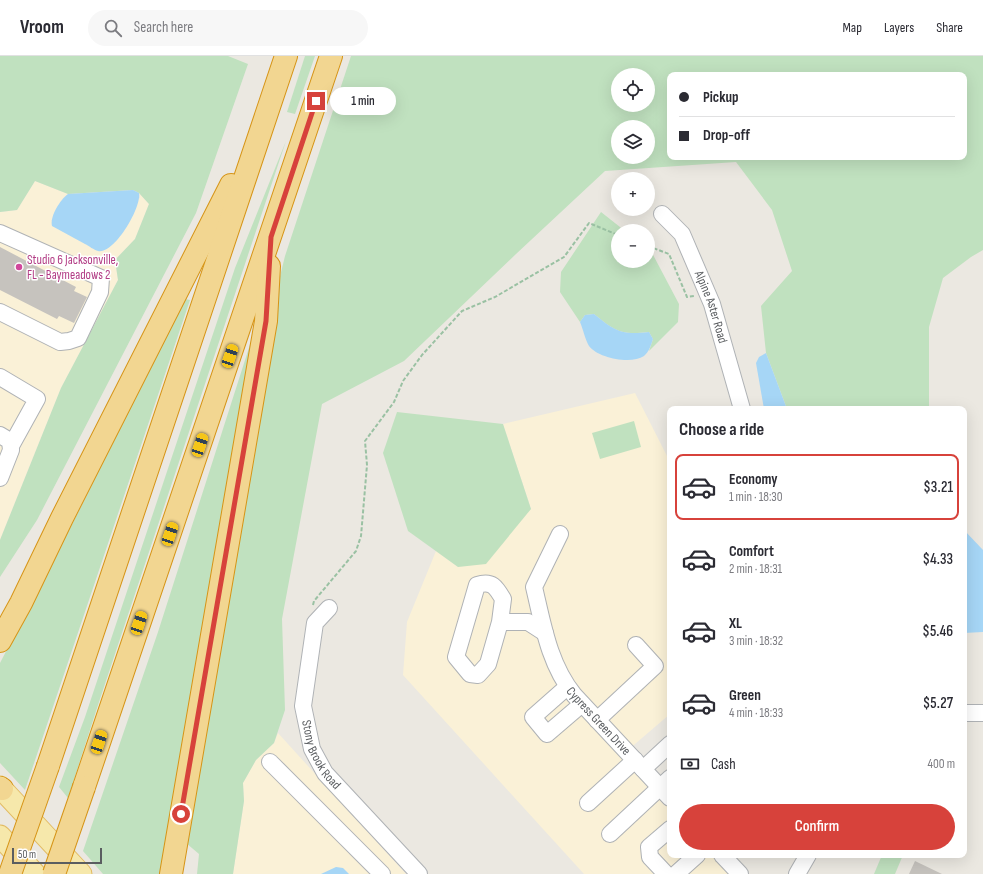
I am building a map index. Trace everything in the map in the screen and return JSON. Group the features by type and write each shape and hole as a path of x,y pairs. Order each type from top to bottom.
{"highway":[{"path":"10,874 48,766 286,56"},
{"path":"54,874 271,237 331,56"},
{"path":"0,641 21,603 66,510 265,118"},
{"path":"170,874 266,321 271,237"},
{"path":"0,618 21,603"}],"main road":[{"path":"1,788 81,874"},
{"path":"0,836 35,874"}],"street":[{"name":"Alpine Aster Road","path":"662,214 682,234 712,304 741,406"},
{"path":"0,233 101,278 100,292 78,338 60,342 0,312"},
{"path":"0,377 37,399 5,440 12,450 0,478"},
{"name":"Cypress Green Drive","path":"560,534 534,587 552,658 567,687 582,704 639,764 667,788"},
{"path":"485,582 495,587 503,599 500,622 488,664 478,675 470,674 456,657 477,585 485,582"},
{"name":"Stony Brook Road","path":"329,608 315,623 303,706 312,749 325,773 419,874"},
{"path":"500,622 528,622 545,634"},
{"path":"597,720 656,666 636,645"},
{"path":"567,687 533,717 547,734 582,704"},
{"path":"967,713 983,713"},
{"path":"588,803 639,764 667,746"},
{"path":"270,762 382,874"},
{"path":"610,834 667,788"},
{"path":"666,874 650,857 649,847 667,832"},
{"path":"676,874 694,858"},
{"path":"725,858 740,874"},
{"path":"797,874 806,858"}],"path":[{"path":"312,608 314,601 356,551 361,536 367,465 366,441 394,402 403,381 422,354 462,310 495,297 564,256 588,223 611,231"},
{"path":"655,249 669,254 687,297 695,296"}],"shaded area":[{"path":"35,181 68,194 62,199 51,221 140,198 139,193 149,204 135,239 115,260 118,280 61,388 0,540 0,212 17,210"},
{"path":"635,393 667,456 667,717 621,756 667,806 667,858 715,858 730,874 584,874 403,675 407,622 436,551 458,567 531,509 503,424"},
{"path":"278,733 406,874 233,874 244,801 243,783 256,760 274,743"}],"green space":[{"path":"0,56 228,56 248,64 196,213 37,520 0,577 0,540 61,388 118,280 115,260 135,239 149,204 139,193 133,190 68,194 35,181 17,210 0,212"},
{"path":"305,56 315,56 295,114 287,112"},
{"path":"351,56 983,56 983,250 943,278 929,327 929,406 786,406 766,353 761,306 792,271 772,210 736,162 605,171 404,361 322,404 282,619 285,710 274,743 256,760 243,783 244,801 233,874 197,874 199,854 186,843 271,313 285,256"},
{"path":"286,141 68,798 59,787 85,717 235,268"},
{"path":"601,212 616,224 611,224 611,268 655,268 655,259 679,304 678,322 649,351 653,339 649,332 632,333 619,331 608,325 594,314 585,315 580,322 560,292 561,272"},
{"path":"185,299 190,300 25,790 0,763 0,663 86,497 114,435"},
{"path":"263,304 163,874 103,874 83,851 158,632"},
{"path":"397,412 503,424 531,509 486,564 458,567 408,531 383,453"},
{"path":"634,421 641,447 600,459 592,433"},
{"path":"881,858 902,858 895,874 874,874"}],"water":[{"path":"133,190 139,193 139,200 132,219 112,246 104,250 95,250 52,226 56,208 68,194"},
{"path":"594,314 608,325 620,331 632,333 649,332 653,339 650,348 644,356 631,360 607,357 593,350 589,346 580,322 585,315"},
{"path":"766,353 786,406 763,406 756,363 759,357"},
{"path":"967,533 983,550 983,632 967,633"},
{"path":"336,867 343,868 349,874 321,874"}],"building":[{"name":"Studio 6 Jacksonville, FL - Baymeadows 2","path":"0,247 76,287 74,291 87,297 74,323 59,316 57,319 0,290"},
{"path":"915,861 942,874 909,874"}],"place":[{"name":"Studio 6 Jacksonville, FL - Baymeadows 2","path":"19,267"}],"route":[{"path":"181,814 266,321 271,237 316,101"}]}
